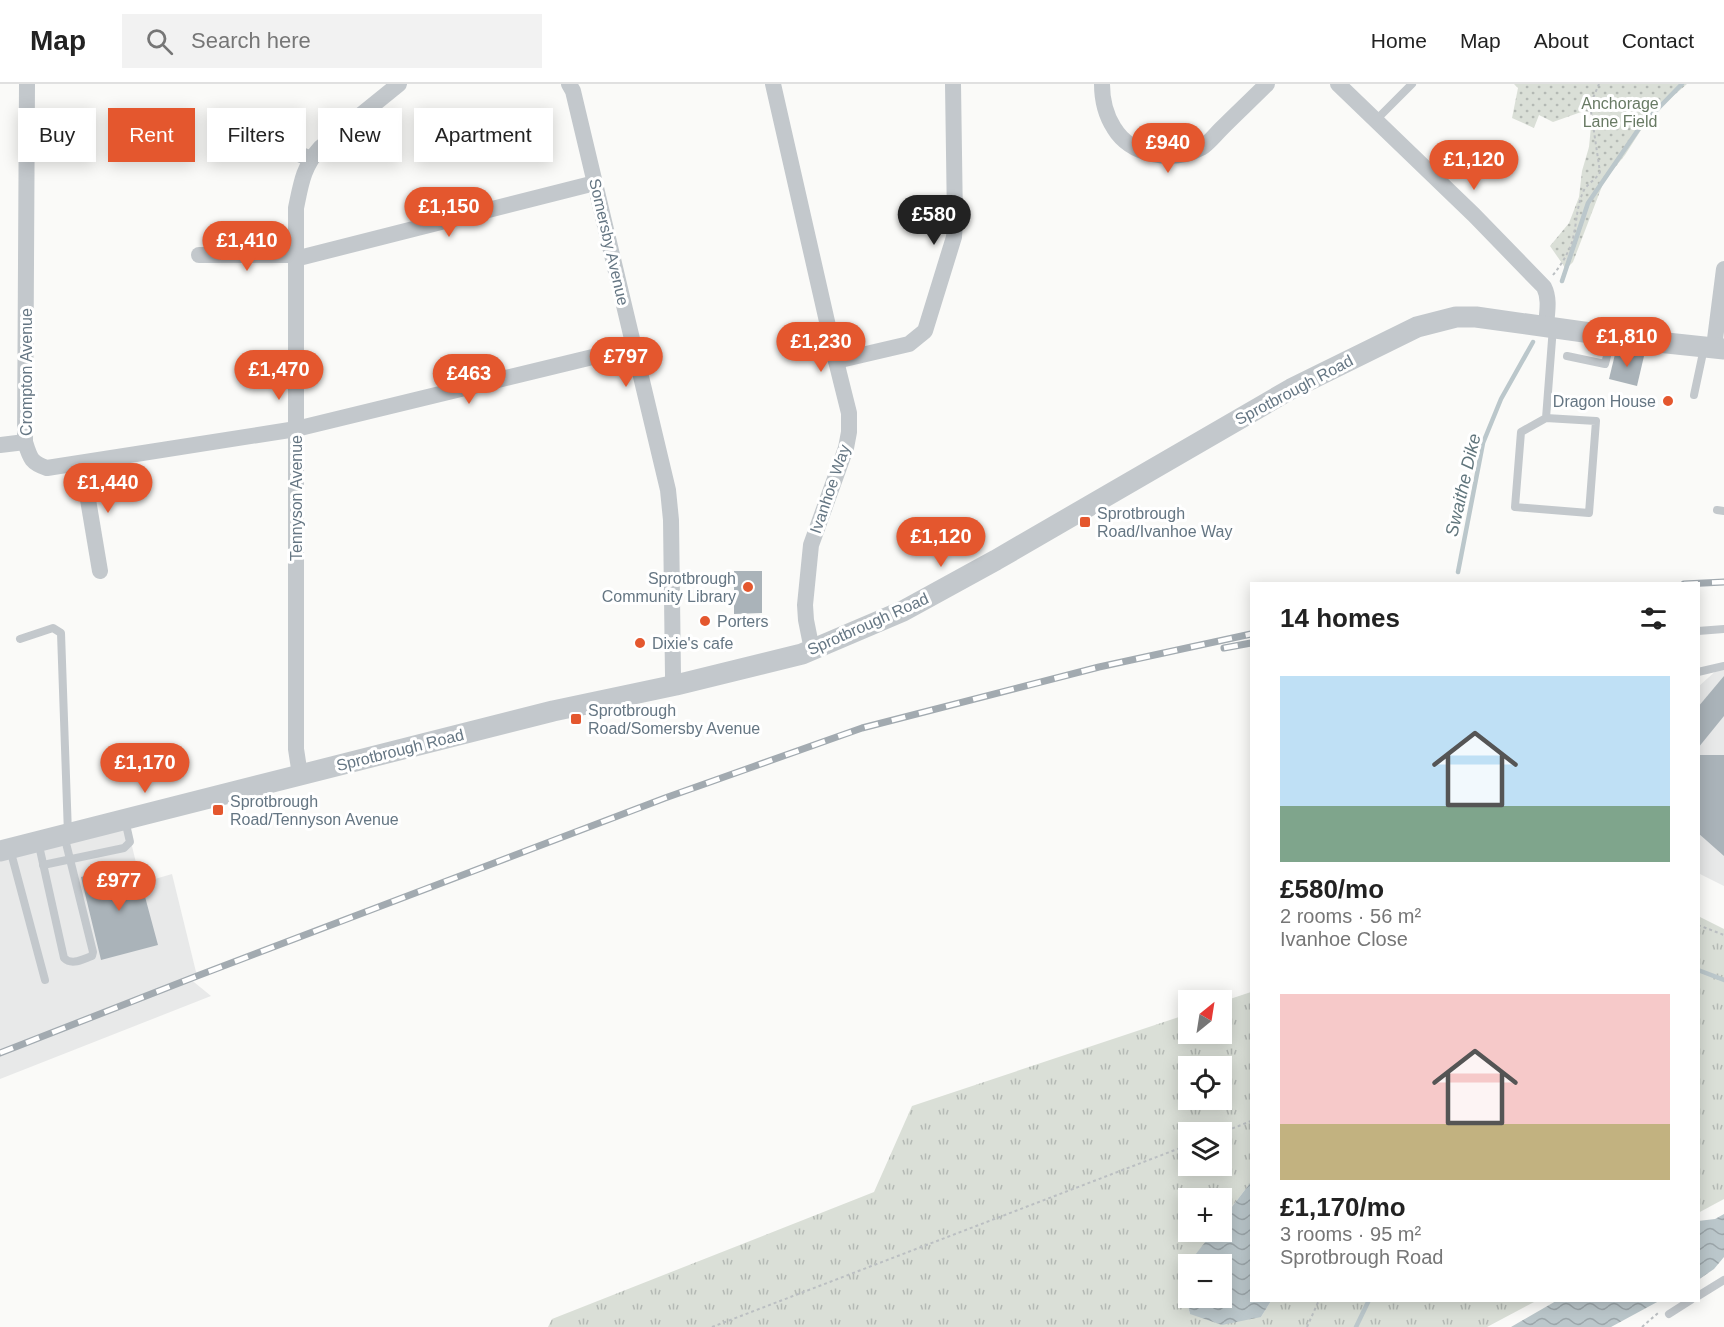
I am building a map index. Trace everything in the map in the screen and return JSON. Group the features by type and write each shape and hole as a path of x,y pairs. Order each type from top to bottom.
{"street":[{"name":"Crompton Avenue","path":"27,84 25,442 30,458 37,465 47,468 82,464 296,429 634,347"},
{"name":"Somersby Avenue","path":"569,84 573,91 668,489 676,685"},
{"name":"Ivanhoe Way","path":"773,84 849,413 846,448 811,545 805,605 810,640 814,649"},
{"path":"836,361 909,344 925,331 954,237 953,84"},
{"path":"1102,84 1103,101 1115,130 1140,150 1172,157 1202,148 1267,84"},
{"path":"1338,84 1474,215 1544,287 1548,294 1549,326"},
{"name":"Tennyson Avenue","path":"300,775 296,749 296,208 304,172 310,159 393,86"},
{"path":"306,157 310,159"},
{"path":"199,255 295,257 595,183"},
{"path":"1714,347 1724,269"},
{"name":"Sprotbrough Road","path":"5,849 553,711 676,685 814,649 903,611 1291,389 1417,327 1456,317 1476,317 1648,341 1714,347"},
{"path":"0,446 25,442"},
{"path":"82,464 100,571"}],"lane":[{"path":"1376,120 1412,84"},
{"path":"1546,417 1549,326"},
{"path":"1567,356 1605,364 1612,336"},
{"path":"1694,395 1714,347"},
{"path":"1546,417 1596,421 1589,513 1515,507 1521,432 1546,417"},
{"path":"20,639 53,628 62,633 66,834 93,952 92,956 72,963 67,962 64,958 38,841"},
{"path":"1700,631 1724,628"},
{"path":"1700,672 1724,666"},
{"path":"43,865 128,846 130,842 125,819"},
{"path":"5,849 45,980"},
{"path":"1700,1295 1724,1280"},
{"path":"1669,1314 1688,1302"}],"path":[{"path":"1544,287 1564,260 1573,241 1576,216 1584,190 1600,172 1590,105 1599,84"},
{"path":"1700,926 1724,934"},
{"path":"1232,1129 1250,1121"},
{"path":"712,1327 1178,1149"},
{"path":"1307,1327 1318,1302"},
{"path":"1642,1327 1659,1312 1669,1314"}],"shaded area":[{"path":"1718,669 1724,669 1724,886 1700,874 1700,685"},
{"path":"124,827 129,834 141,883 172,874 197,976 189,978 211,996 0,1079 0,861"}],"green space":[{"name":"Anchorage Lane Field","path":"1514,84 1687,84 1650,116 1625,155 1604,181 1573,262 1566,269 1550,246 1569,223 1579,197 1582,171 1589,147 1591,112 1584,111 1553,122 1539,115 1534,128 1512,118 1518,88"},
{"path":"1700,917 1724,929 1724,1199 1700,1212"},
{"path":"1250,992 1250,1183 1232,1207 1232,1188 1178,1188 1178,1242 1206,1242 1196,1254 1178,1254 1178,1308 1188,1308 1190,1314 1261,1317 1270,1302 1534,1302 1487,1327 548,1327 552,1319 874,1192 912,1106 1178,1017 1178,1044 1232,1044 1232,998"}],"water":[{"path":"1250,1183 1250,1302 1270,1302 1261,1317 1222,1325 1190,1314 1188,1308 1232,1308 1232,1254 1196,1254 1205,1242 1232,1242 1232,1207"},
{"path":"1724,1214 1724,1257 1714,1269 1700,1279 1700,1221 1715,1219"},
{"path":"1554,1302 1657,1302 1611,1327 1511,1327"}],"building":[{"path":"1616,350 1644,356 1637,386 1609,379"},
{"name":"Sprotbrough Community Library","path":"734,571 762,571 762,613 734,614"},
{"path":"1724,676 1724,716 1700,746 1700,705"},
{"path":"1700,755 1724,755 1724,856 1700,835"},
{"path":"137,867 158,945 101,960 81,877 115,868 117,872"}],"waterway":[{"name":"Swaithe Dike","path":"1562,281 1588,203 1640,127 1682,84"},
{"name":"Swaithe Dike","path":"1458,572 1483,443 1501,399 1533,342"},
{"path":"1700,971 1724,980"},
{"path":"1356,1327 1368,1302"}],"railway":[{"path":"1700,583 1724,582"},
{"path":"0,1053 665,798 862,728 1099,667 1250,634"},
{"path":"1224,648 1250,643"}],"place":[{"name":"Dragon House","path":"1668,401"},
{"name":"Sprotbrough Road/Ivanhoe Way","path":"1085,522"},
{"name":"Sprotbrough Community Library","path":"748,587"},
{"name":"Porters","path":"705,621"},
{"name":"Dixie's cafe","path":"640,643"},
{"name":"Sprotbrough Road/Somersby Avenue","path":"576,719"},
{"name":"Sprotbrough Road/Tennyson Avenue","path":"218,810"}]}
